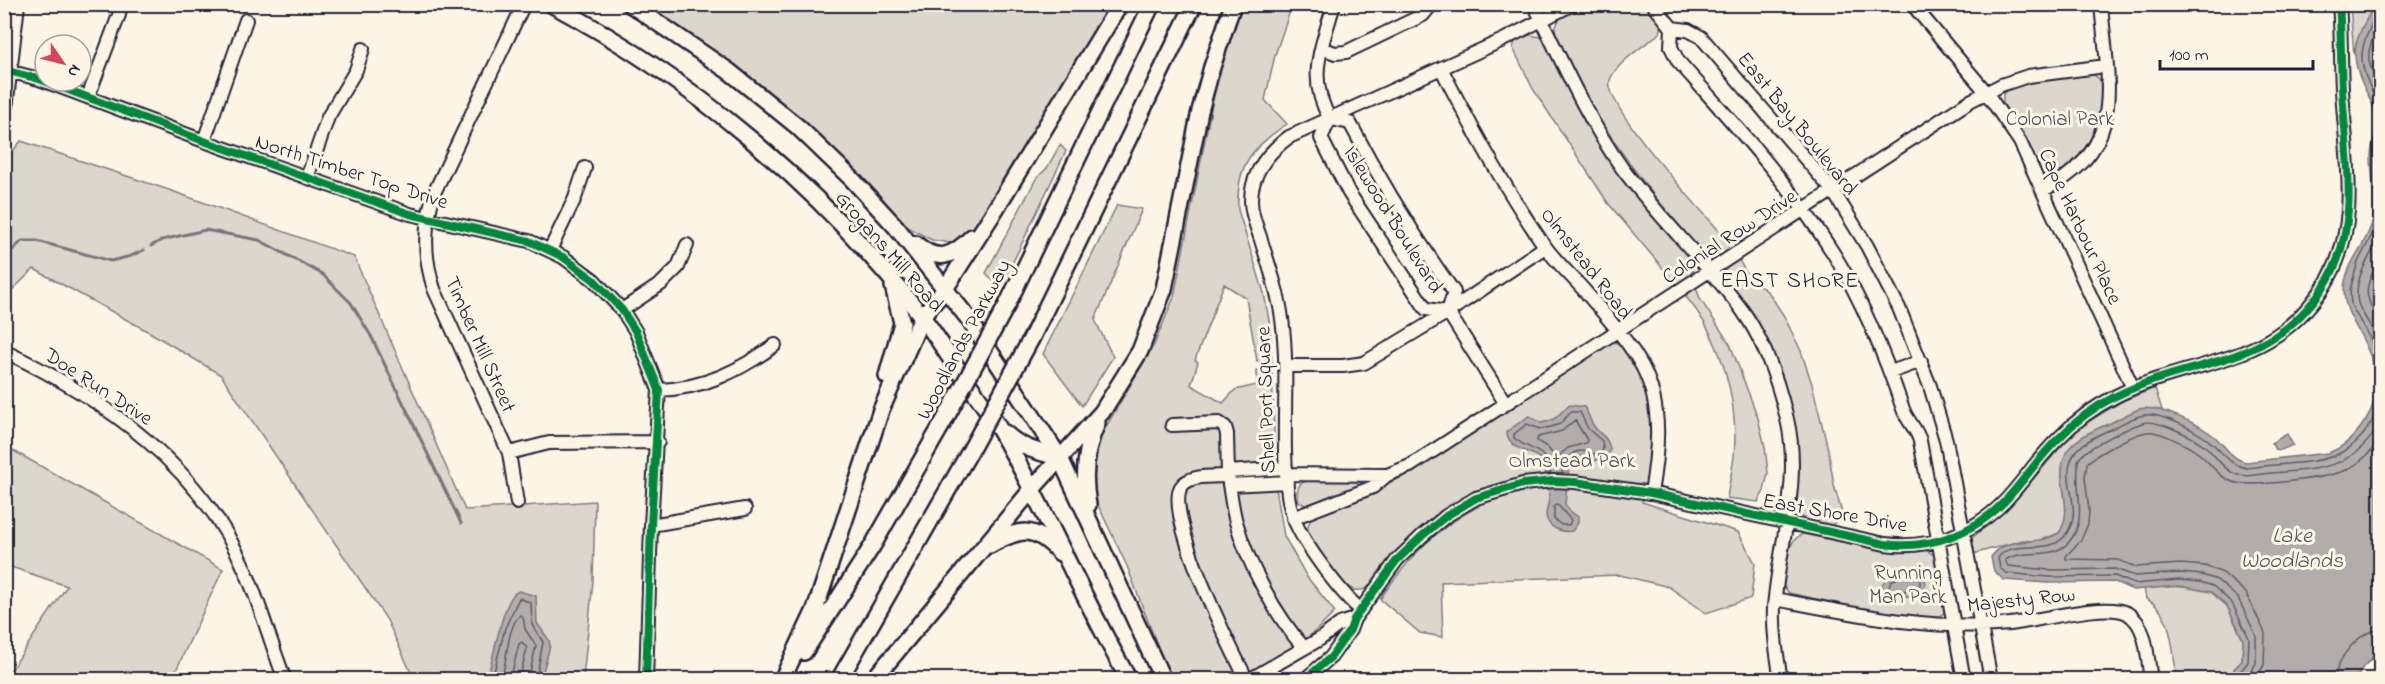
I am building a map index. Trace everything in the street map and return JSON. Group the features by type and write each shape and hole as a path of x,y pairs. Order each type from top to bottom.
{"main road":[{"name":"Grogans Mill Road","path":"551,4 597,30 701,100 773,158 824,205 892,281 922,317 995,422 1033,488 1106,639 1129,680"},
{"name":"Grogans Mill Road","path":"630,4 730,72 782,113 851,178 896,227 945,289 997,360 1060,458 1163,680"},
{"path":"782,680 815,610 881,410 922,317 945,289 992,215 1120,4"},
{"name":"Woodlands Parkway","path":"787,680 873,544 1007,305 1152,4"},
{"path":"838,680 969,453 1031,339 1194,4"},
{"path":"1094,528 1085,488 1089,440 1102,412 1140,351 1164,289 1200,111 1233,4"},
{"path":"896,227 926,253 937,257 953,253 968,242 992,215"},
{"path":"881,410 886,377 902,323 892,281"},
{"path":"873,680 1033,488 1102,412"},
{"path":"995,422 1014,441 1033,450 1060,458"},
{"path":"982,549 1010,534 1022,531 1032,532 1051,543 1067,560"}],"street":[{"path":"4,126 7,70 18,4"},
{"path":"88,97 119,15 120,4"},
{"name":"Timber Mill Street","path":"517,502 509,453 434,289 427,267 425,242 427,218 434,193 524,4"},
{"path":"1330,119 1323,107 1317,88 1316,67 1334,4"},
{"path":"1322,48 1335,54 1346,52 1423,15 1432,4"},
{"path":"1534,4 1566,72 1602,138 1643,195 1743,311 1761,342 1777,380 1788,421 1793,483 1775,599 1774,635 1781,680"},
{"path":"1541,20 1573,4"},
{"path":"1653,4 1672,28 1671,47 1678,61 1756,150 1804,210 1837,259 1855,292 1891,372 1905,415 1919,437 1964,680"},
{"name":"Cape Harbour Place","path":"1912,4 1986,93 2020,141 2133,388"},
{"path":"2043,190 2061,182 2080,167 2094,149 2106,124 2109,96 2101,4"},
{"name":"East Shore Drive","path":"1304,680 1331,657 1397,560 1446,516 1476,498 1536,482 1575,482 1651,493 1893,545 1910,546 1964,532 2004,502 2039,459 2076,422 2096,408 2133,388 2253,350 2292,323 2310,304 2329,277 2344,241 2350,198 2339,4"},
{"path":"204,141 246,20"},
{"name":"Shell Port Square","path":"1358,615 1300,532 1293,518 1286,475 1286,366 1280,309 1253,219 1251,201 1254,182 1260,165 1273,149 1289,137 1541,20"},
{"name":"East Bay Boulevard","path":"1672,28 1688,30 1701,37 1833,191 1885,281 1922,361 1946,440 1992,680"},
{"path":"307,178 328,117 356,70 363,50"},
{"name":"Colonial Row Drive","path":"1293,518 1373,487 1387,476 1410,466 1986,93 2028,75 2106,66"},
{"name":"Olmstead Road","path":"1441,68 1476,137 1545,247 1617,332 1643,368 1654,398 1658,430 1657,459 1651,493"},
{"name":"North Timber Top Drive","path":"7,70 88,97 307,178 427,218 504,234 550,249 594,280 622,310 646,353 660,390 651,525 646,680"},
{"name":"Islewood Boulevard","path":"1448,312 1426,309 1349,193 1321,138 1330,119 1350,123 1399,211 1454,292 1448,312 1506,404"},
{"path":"550,249 575,198 585,168"},
{"path":"622,310 644,297 678,267 687,245"},
{"path":"1286,366 1343,366 1364,363 1448,312 1545,247"},
{"path":"660,390 681,389 722,378 737,371 775,345"},
{"name":"Doe Run Drive","path":"4,351 113,413 176,466 213,514 246,572 284,679"},
{"path":"1891,372 1922,361"},
{"path":"1172,424 1219,423 1225,427 1228,477 1236,521 1252,563 1269,597 1304,648"},
{"path":"509,453 549,443 658,442"},
{"name":"Colonial Row Drive","path":"1248,680 1215,618 1193,562 1176,497 1182,485 1195,478 1286,475 1387,476"},
{"path":"651,525 745,509"},
{"name":"Majesty Row","path":"1775,599 1905,623 1954,626 2020,623 2104,609 2122,611 2130,615 2140,626 2151,680"},
{"name":"East Shore Drive","path":"1248,680 1358,615"}],"green space":[{"path":"644,5 1115,5 979,221 966,234 950,243 932,240 905,226 868,185 821,141"},
{"path":"1242,5 1292,5 1275,55 1265,100 1287,124 1264,141 1248,159 1243,169 1238,194 1238,210 1264,293 1270,326 1272,362 1257,361 1246,298 1224,284 1195,360 1198,362 1191,385 1223,403 1235,390 1257,385 1257,370 1272,371 1276,488 1284,536 1307,577 1335,612 1291,651 1266,667 1240,679 1216,681 1170,679 1127,566 1097,503 1092,488 1090,467 1101,435 1154,345 1174,297 1217,79"},
{"path":"1587,5 1648,5 1662,24 1660,33 1618,67 1610,80 1612,93 1622,113 1639,136 1729,242 1728,250 1721,256 1710,258 1701,252 1665,210 1632,167 1588,100 1560,46 1555,28 1560,18"},
{"path":"2350,5 2375,5 2356,44 2354,55"},
{"path":"1530,35 1541,37 1546,43 1577,108 1597,141 1640,201 1690,258 1693,271 1681,284 1676,284 1608,203 1533,89 1513,48 1515,41"},
{"name":"Colonial Park","path":"2091,74 2099,79 2103,87 2104,98 2103,110 2095,135 2085,153 2075,163 2057,177 2046,176 2041,172 2030,147 2003,104 2003,94 2009,88 2030,81"},
{"path":"21,141 172,191 354,257 465,510 595,501 593,581 583,679 414,679 387,620 221,375 151,333 34,269 5,297 5,155 9,156"},
{"path":"1060,145 1066,151 1000,289 986,273 1036,179 1047,168"},
{"path":"1117,205 1142,209 1095,320 1113,357 1082,406 1043,354"},
{"path":"1739,260 1748,276 1769,293 1784,316 1801,351 1812,384 1842,513 1832,525 1806,520 1797,512 1797,457 1793,424 1724,278 1728,264"},
{"path":"1696,287 1700,299 1730,344 1758,418 1768,473 1764,491 1758,502 1727,498 1735,436 1731,393 1709,332 1686,297 1687,293"},
{"name":"Olmstead Park","path":"1612,342 1621,344 1628,352 1643,379 1650,400 1651,473 1642,502 1738,532 1755,563 1751,598 1706,613 1669,587 1620,575 1441,582 1443,637 1420,633 1380,599 1401,570 1424,546 1449,524 1479,506 1475,494 1429,524 1368,588 1354,590 1334,573 1320,555 1308,531 1311,518 1404,476"},
{"path":"2155,388 2162,410 2134,412 2121,417 2097,432 2064,460 2062,477 2067,512 2064,526 2059,533 2037,542 2023,540 1973,554 1971,541 1973,537 2008,508 2072,434 2122,401"},
{"path":"5,446 223,569 172,679 5,679 67,586 5,565"},
{"path":"1310,479 1365,479 1366,484 1309,507 1299,502 1297,492 1300,484"},
{"name":"Running Man Park","path":"1803,534 1882,550 1926,550 1936,556 1946,607 1944,613 1936,619 1891,615 1789,593 1783,581 1788,554 1793,542"},
{"path":"2167,586 2200,588 2211,592 2227,606 2243,640 2242,661 2234,669 2232,679 2177,679 2167,623 2155,605 2146,599 2144,588"}],"water":[{"name":"Lake Woodlands","path":"2375,4 2380,5 2380,651 2363,667 2356,679 2232,679 2234,669 2242,661 2243,640 2227,606 2211,592 2179,586 2133,590 2115,582 2048,583 2004,580 1994,571 1991,557 2006,545 2041,540 2059,533 2065,514 2062,473 2066,453 2074,443 2086,435 2139,409 2147,408 2168,412 2190,422 2215,437 2237,459 2246,462 2328,453 2344,444 2361,426 2375,399 2376,376 2370,354 2348,312 2344,290 2348,271 2370,228 2374,211 2371,155 2376,114 2358,73 2355,52 2359,35"},
{"path":"1570,405 1584,407 1596,429 1606,438 1610,450 1606,457 1592,462 1583,457 1574,459 1569,466 1565,504 1578,517 1578,523 1572,531 1568,531 1556,529 1547,520 1548,489 1540,459 1514,445 1506,432 1529,416 1541,423 1552,420"},
{"path":"2287,434 2293,445 2281,450 2275,449 2271,443"},
{"path":"1902,569 1920,573 1926,583 1923,590 1904,597 1884,593 1882,585 1887,576"},
{"path":"519,591 536,596 537,623 549,640 550,646 541,679 486,679 503,616 513,595"}],"waterway":[{"path":"151,246 162,240 205,230 259,240 322,274 351,303 371,336 461,523"},
{"path":"4,258 22,241 37,241 111,261 144,250"}],"cycle path":[{"path":"1304,680 1331,657 1350,630 1354,619 1397,560 1446,516 1476,498 1523,484 1553,481 1575,482 1651,493 1885,544 1902,545 1935,541 1965,530 1993,512 2064,432 2100,405 2146,383 2233,356 2260,345 2285,329 2308,308 2329,278 2338,257 2348,215 2349,193 2339,4"},
{"path":"4,70 39,79 204,141 410,214 529,241 563,257 594,280 622,310 636,332 659,390 651,525 646,680"}],"district":[{"name":"EAST SHORE","path":"1790,279"}]}
